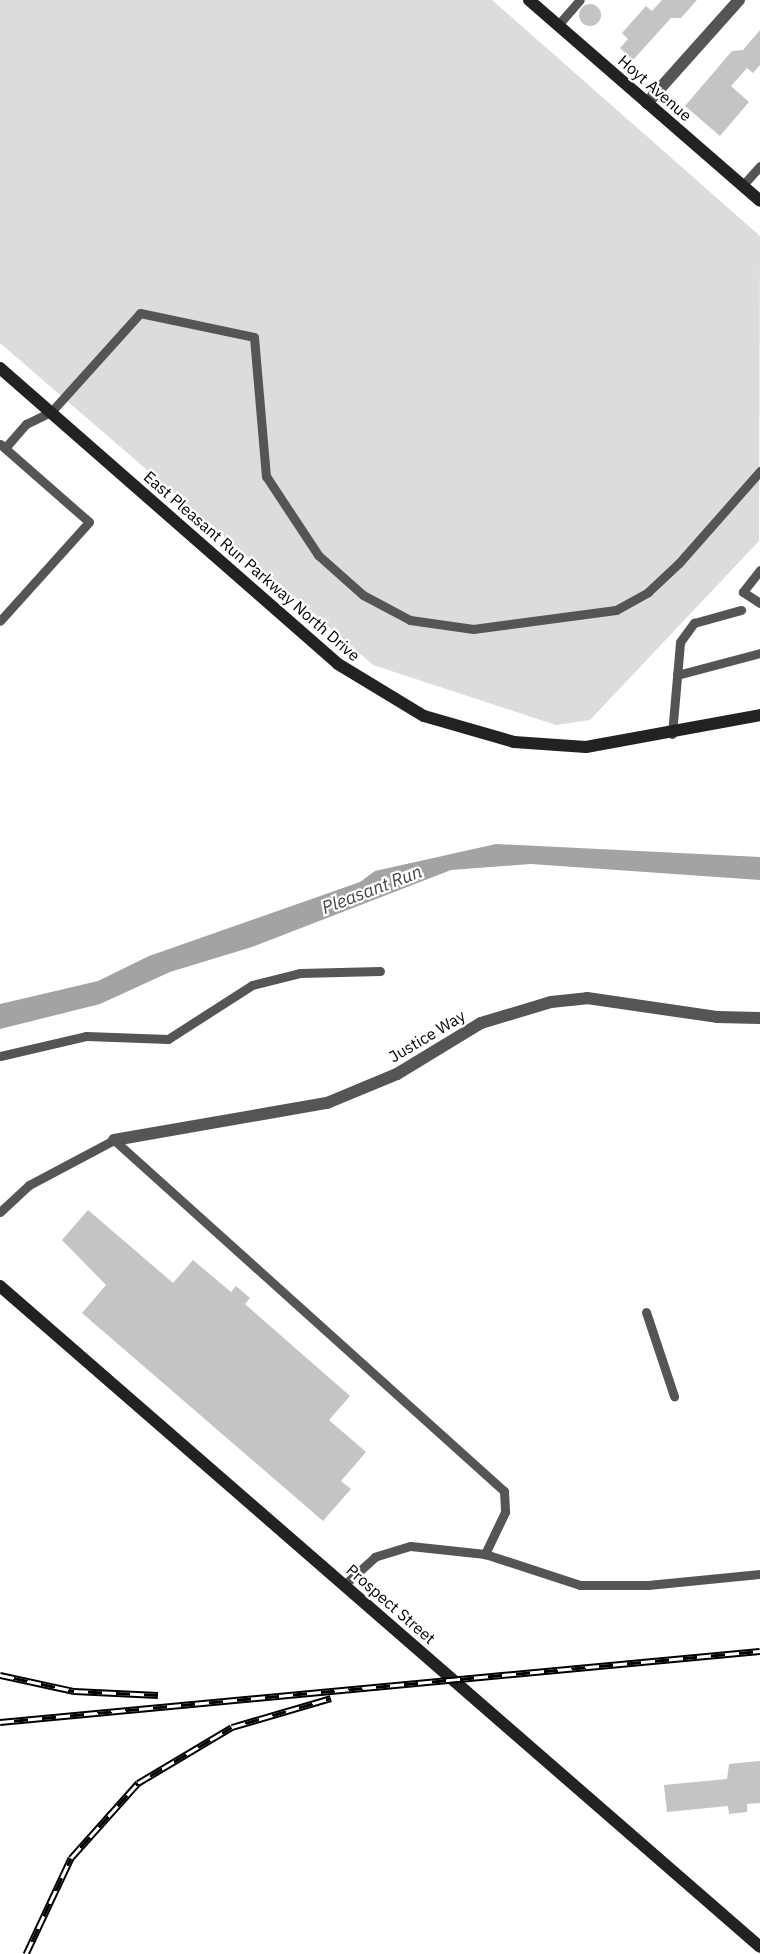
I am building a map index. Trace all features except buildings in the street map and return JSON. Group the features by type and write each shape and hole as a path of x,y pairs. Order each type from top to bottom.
{"main road":[{"name":"Hoyt Avenue","path":"529,0 760,201"},
{"name":"East Pleasant Run Parkway North Drive","path":"0,368 338,664 398,703 472,732 528,744 586,747 672,734 760,715"},
{"name":"Prospect Street","path":"0,1286 760,1947"}],"street":[{"path":"647,103 739,0"},
{"name":"Justice Way","path":"114,1140 327,1103 397,1074 481,1023 551,1002 587,998 717,1017 760,1018"}],"lane":[{"path":"558,25 580,0"},
{"path":"742,186 760,166"},
{"path":"0,621 89,522 2,446 26,424 51,412 140,313 254,337 266,476 297,527 318,555 363,595 410,620 442,628 473,629 616,610 648,592 679,562 760,471"},
{"path":"760,570 743,592 760,603"},
{"path":"672,734 680,642 694,623 741,610"},
{"path":"677,675 760,653"},
{"path":"0,1056 86,1036 168,1039 252,985 300,973 380,971"},
{"path":"0,1212 29,1185 114,1140 504,1491 505,1512 485,1554"},
{"path":"646,1312 674,1396"},
{"path":"344,1585 375,1557 410,1546 485,1554 580,1585 648,1586 760,1574"}],"shaded area":[{"path":"0,0 492,0 760,236 759,541 590,720 556,725 373,665 0,343"}],"water":[{"name":"Pleasant Run","path":"496,844 760,857 760,880 531,864 451,870 252,947 170,972 100,1004 0,1029 0,1004 98,981 149,956 360,882 375,871"}],"railway":[{"path":"0,1722 760,1651"},
{"path":"0,1675 74,1691 158,1695"},
{"path":"26,1954 71,1858 138,1783 232,1727 331,1698"}]}
